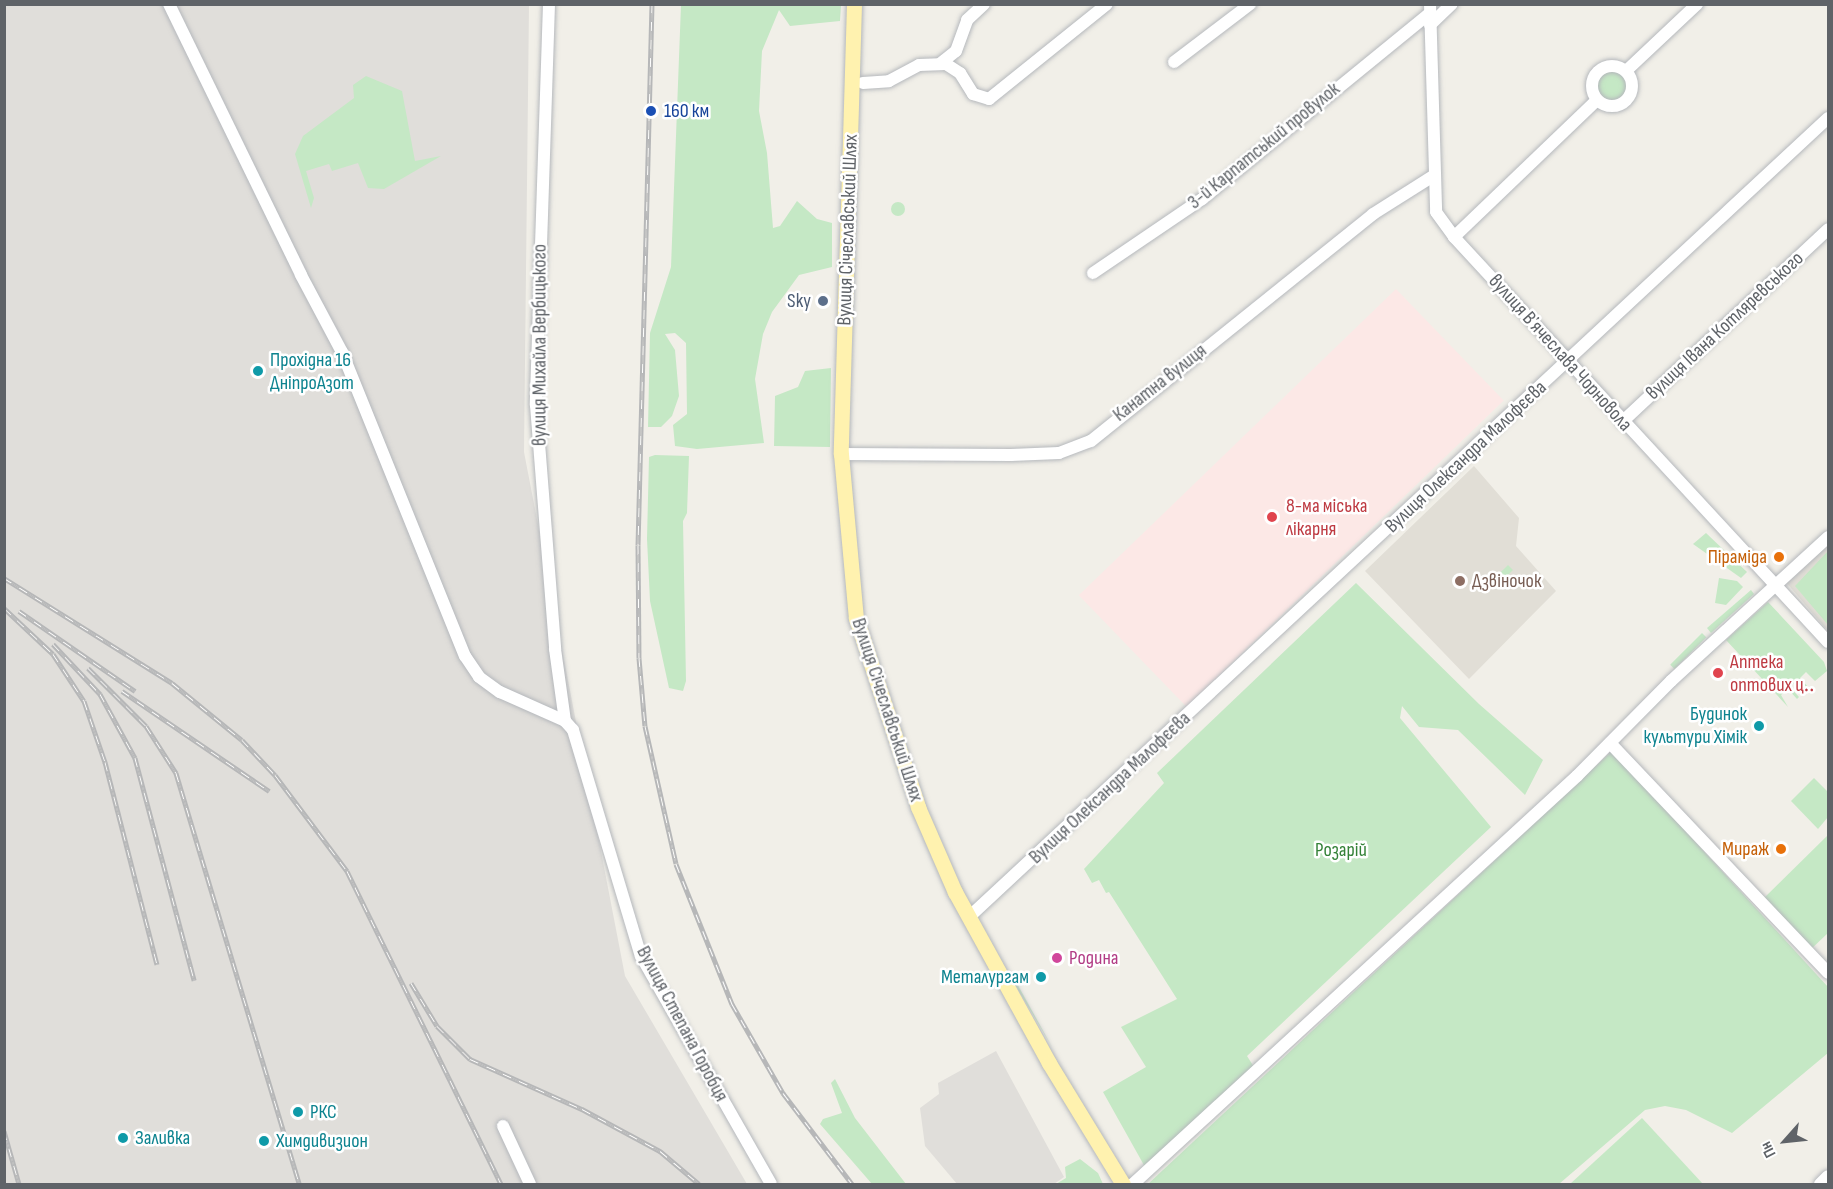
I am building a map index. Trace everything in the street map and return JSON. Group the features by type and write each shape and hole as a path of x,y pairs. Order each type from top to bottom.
{"main road":[{"name":"Вулиця Січеславський Шлях","path":"854,4 841,453 852,588 864,649 918,807 969,917 1049,1063 1123,1185"}],"street":[{"path":"169,4 301,275 342,352 465,656 479,676 500,692 565,721"},
{"name":"вулиця Михайла Вербицького","path":"549,4 536,405 555,649 565,721"},
{"path":"941,63 956,51 967,20 984,4"},
{"path":"863,83 889,81 919,65 941,63 960,73 973,94 989,99 1107,4"},
{"path":"1174,62 1250,4"},
{"name":"3-й Карпатський провулок","path":"1093,273 1202,199 1410,27 1452,4"},
{"path":"1626,71 1697,4"},
{"name":"вулиця Вʼячеслава Чорновола","path":"1430,14 1433,176 1436,212 1454,237 1570,360 1622,422 1828,642"},
{"path":"1410,27 1431,44"},
{"path":"1613,65 1626,71 1632,82 1626,100 1614,106 1597,100 1591,87 1600,69 1613,65"},
{"path":"1454,237 1597,100"},
{"name":"Вулиця Олександра Малофєєва","path":"969,917 1828,118"},
{"name":"Канатна вулиця","path":"841,453 1018,455 1059,453 1091,441 1373,214 1433,176"},
{"name":"вулиця Івана Котляревського","path":"1622,422 1828,229"},
{"path":"1133,1185 1610,743 1671,681 1828,537"},
{"name":"Вулиця Степана Горобця","path":"565,721 582,750 641,956 771,1185"},
{"path":"1610,743 1828,973"},
{"path":"503,1126 530,1185"},
{"path":"1820,1185 1828,1176"}],"shaded area":[{"path":"5,5 529,5 524,452 625,976 747,1184 5,1184"},
{"name":"8-ма міська лікарня","path":"1396,289 1504,400 1186,707 1079,595"},
{"name":"Дзвіночок","path":"1474,466 1519,518 1516,546 1556,591 1469,679 1365,571"},
{"path":"1828,540 1828,631 1785,581"},
{"path":"996,1051 1064,1177 1054,1184 957,1184 925,1146 920,1108 939,1094 938,1083"}],"green space":[{"path":"681,5 841,5 840,21 790,26 779,10 762,51 759,111 767,153 773,228 780,226 797,201 817,219 832,223 832,267 799,275 772,312 763,334 755,379 764,443 697,449 675,446 673,425 687,414 686,343 675,333 665,334 675,350 679,396 672,416 661,427 648,427 650,333 671,267"},
{"path":"1612,71 1623,75 1627,86 1623,97 1612,101 1601,97 1597,86 1601,75"},
{"path":"366,76 402,91 415,161 441,156 384,189 368,188 358,163 332,171 329,164 306,171 314,198 311,208 295,154 303,136 354,98 353,85"},
{"path":"898,202 903,204 905,209 903,214 898,216 893,214 891,209 893,204"},
{"path":"831,368 830,447 774,446 775,396 798,387 805,371"},
{"path":"655,455 689,456 687,513 683,521 686,681 683,691 669,688 650,601 647,539 649,457"},
{"path":"1706,533 1747,572 1741,578 1693,544"},
{"path":"1828,551 1828,625 1795,586"},
{"path":"1508,565 1513,570 1498,585 1493,580"},
{"path":"1719,578 1737,581 1743,587 1726,605 1715,603"},
{"name":"Розарій","path":"1356,583 1479,704 1543,760 1525,795 1458,730 1419,727 1402,706 1400,718 1491,827 1247,1056 1254,1067 1145,1167 1103,1092 1146,1067 1121,1027 1177,999 1109,892 1106,893 1099,880 1092,883 1084,869 1164,783 1157,773"},
{"path":"1751,590 1754,594 1711,633 1707,628"},
{"path":"1768,602 1824,662 1827,671 1815,681 1806,672 1800,678 1809,688 1806,690 1797,680 1790,687 1799,697 1797,699 1788,689 1781,695 1788,707 1726,640"},
{"path":"1702,633 1706,637 1674,669 1670,665"},
{"path":"1612,751 1828,987 1828,1053 1732,1133 1686,1110 1665,1106 1645,1110 1559,1184 1148,1184"},
{"path":"1814,778 1828,792 1828,817 1818,829 1791,801"},
{"path":"1828,835 1828,933 1808,952 1761,901"},
{"path":"1015,980 1052,1047 1013,981"},
{"path":"835,1079 855,1118 906,1184 872,1184 820,1124 823,1119 842,1113 831,1083"},
{"path":"1642,1118 1703,1184 1570,1184"},
{"path":"1080,1159 1098,1173 1103,1184 1056,1184 1066,1178 1065,1167"}],"railway":[{"path":"652,4 638,545 639,658 645,726 676,864 732,1004 783,1093 852,1184"},
{"path":"4,578 172,683 242,740 275,775 347,871 501,1184"},
{"path":"4,608 53,654 84,701 105,762 157,964"},
{"path":"19,611 135,691"},
{"path":"53,644 100,694 135,758 194,980"},
{"path":"88,668 146,726 176,773 299,1184"},
{"path":"122,691 269,791"},
{"path":"411,983 437,1026 470,1059 582,1109 660,1151 699,1184"},
{"path":"4,1131 19,1184"}],"place":[{"name":"160 км","path":"651,111"},
{"name":"Sky","path":"823,301"},
{"name":"Прохідна 16 ДніпроАзот","path":"258,371"},
{"name":"8-ма міська лікарня","path":"1272,517"},
{"name":"Піраміда","path":"1779,557"},
{"name":"Дзвіночок","path":"1460,581"},
{"name":"Аптека оптових ц‥","path":"1718,673"},
{"name":"Будинок культури Хімік","path":"1759,726"},
{"name":"Мираж","path":"1781,849"},
{"name":"Родина","path":"1057,958"},
{"name":"Металургам","path":"1041,977"},
{"name":"РКС","path":"298,1112"},
{"name":"Заливка","path":"123,1138"},
{"name":"Химдивизион","path":"264,1141"}]}
